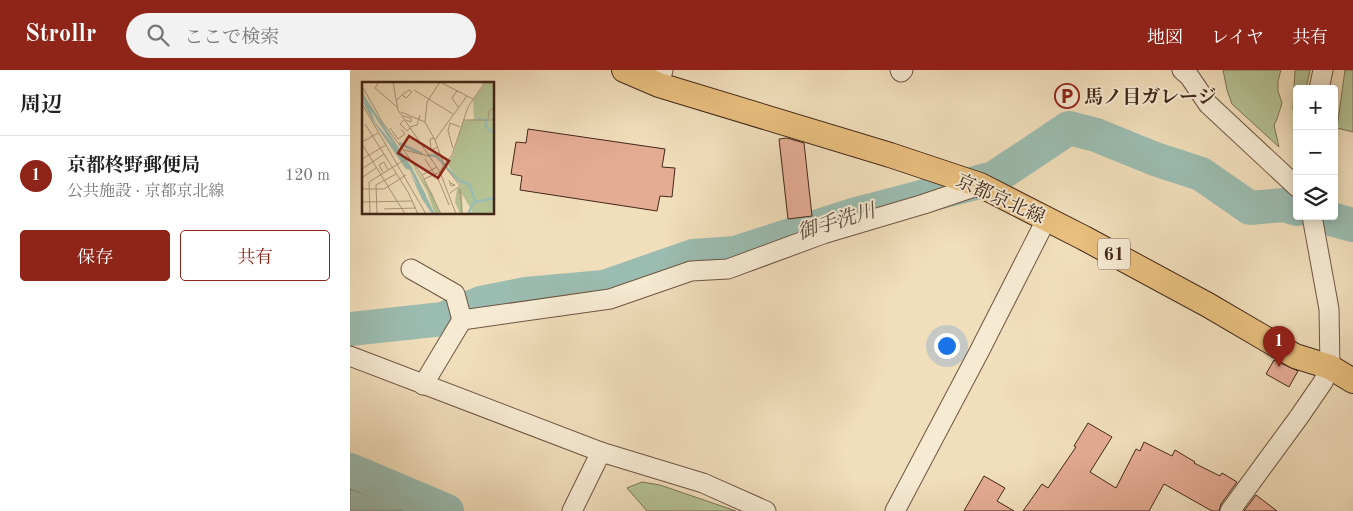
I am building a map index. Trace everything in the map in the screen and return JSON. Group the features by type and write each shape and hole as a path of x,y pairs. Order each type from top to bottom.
{"main road":[{"name":"京都京北線","path":"624,70 661,77 980,185 1047,218 1208,305 1296,356 1330,366 1353,381"}],"street":[{"path":"1182,70 1189,76 1208,104 1293,183"},
{"path":"1320,85 1323,70"},
{"path":"462,320 610,299 691,271 728,269 822,234 924,204 980,185"},
{"path":"895,511 1047,218"},
{"path":"1230,511 1299,417 1323,382 1330,366 1329,308 1313,222"},
{"path":"411,270 455,294 462,320 423,385"},
{"path":"350,356 601,452 703,483 766,511"},
{"path":"572,511 601,452"}],"green space":[{"path":"1223,70 1281,70 1278,91 1282,103 1274,125 1279,147 1232,104"},
{"path":"1295,70 1310,70 1307,85 1294,85"},
{"path":"1345,70 1353,70 1353,132 1338,128"},
{"path":"642,482 660,485 736,511 647,511 627,488"}],"water":[{"path":"350,483 426,511 350,511"}],"building":[{"path":"528,129 665,149 662,167 675,168 672,197 660,196 657,211 520,190 522,176 511,174 516,142 526,143"},
{"path":"787,138 804,143 812,216 788,219 779,139"},
{"path":"1274,360 1298,371 1289,387 1266,374"},
{"path":"1088,423 1112,437 1090,472 1116,488 1136,449 1140,451 1144,442 1172,456 1175,450 1194,463 1220,476 1222,473 1237,482 1221,504 1219,511 1212,511 1164,484 1149,511 1023,511 1042,484 1048,488 1076,447 1074,446"},
{"path":"984,476 1005,488 997,501 1014,511 964,511"},
{"path":"1256,495 1277,511 1244,511"}],"waterway":[{"name":"御手洗川","path":"350,329 443,319 481,303 526,294 604,287 693,256 735,253 853,215 994,178 1069,128 1096,135 1155,159 1201,174 1250,208 1284,205 1293,208"},
{"name":"御手洗川","path":"1335,220 1353,225"},
{"path":"350,470 447,511"}],"place":[{"name":"馬ノ目ガレージ","path":"1067,96"},
{"name":"京都柊野郵便局","path":"1279,367"}]}
